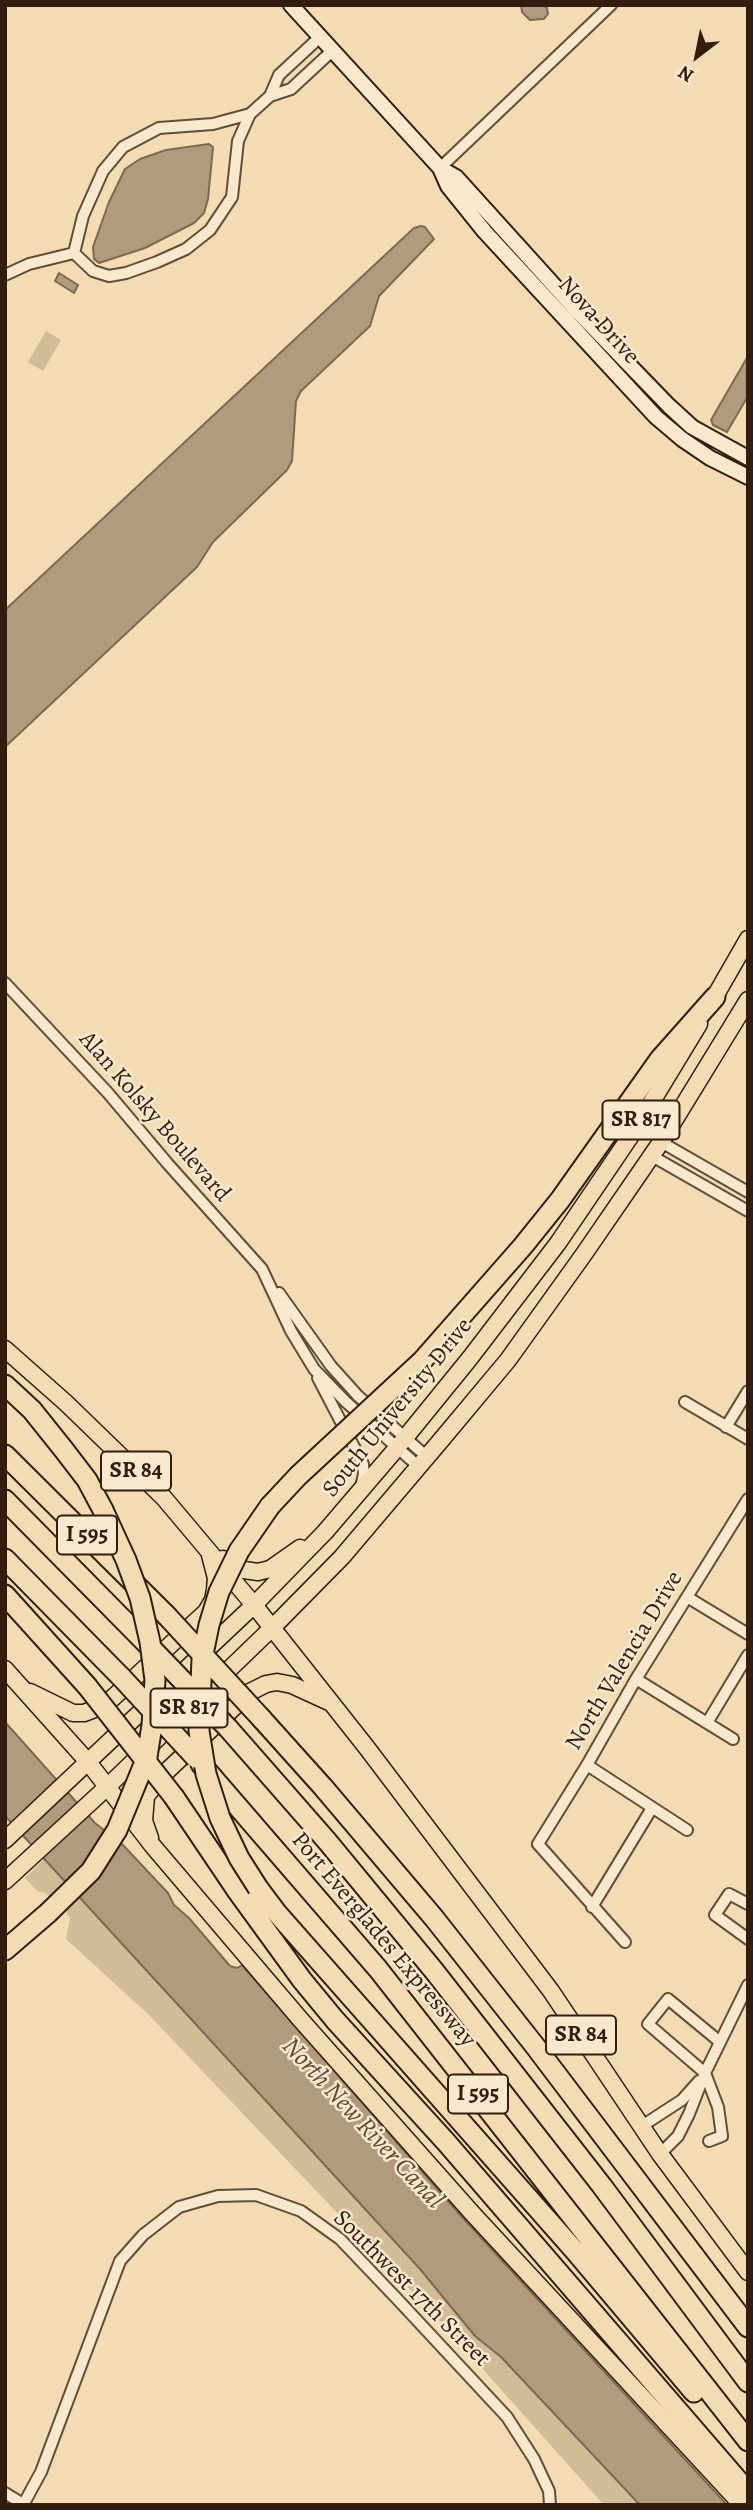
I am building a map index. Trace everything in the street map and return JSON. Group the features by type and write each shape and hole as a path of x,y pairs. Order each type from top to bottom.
{"highway":[{"path":"715,997 660,1059 523,1246 422,1361 298,1476 270,1506 239,1551 219,1592 202,1659 199,1731 206,1774 220,1818 239,1858 276,1912 575,2251 675,2372 748,2449"},
{"path":"5,1385 32,1410 64,1450 87,1480 103,1510 140,1598 155,1680 147,1757 117,1830 91,1871 5,1951"},
{"name":"Port Everglades Expressway","path":"5,1455 167,1616 323,1787 434,1918 535,2046 748,2327"},
{"path":"5,1500 228,1728 327,1841 435,1972 602,2186 748,2382"},
{"name":"Port Everglades Expressway","path":"5,1559 196,1758 378,1969 748,2441"},
{"path":"5,1594 88,1686 174,1797 244,1902 335,2020 455,2151 748,2492"},
{"path":"637,2180 748,2306"}],"main road":[{"name":"South University Drive","path":"7,1838 254,1605 325,1532 401,1443 558,1243 634,1131 748,939"},
{"name":"South University Drive","path":"5,1881 272,1628 342,1557 423,1462 530,1330 657,1149 748,999"},
{"name":"SR 84","path":"5,1349 111,1445 164,1498 254,1605 551,1991 660,2154 748,2272"},
{"path":"209,1551 244,1570 263,1571 325,1532"},
{"path":"22,1688 73,1713 84,1713 105,1705 206,1612 213,1600 216,1578 209,1551"},
{"path":"5,1669 88,1762 152,1845 300,2019 472,2213 742,2505"},
{"path":"152,1845 144,1821 146,1796 167,1771 250,1692 277,1682 292,1685 331,1703"}],"street":[{"name":"Nova Drive","path":"291,5 440,168 456,177 585,329 618,377 656,417 710,458 748,477"},
{"path":"440,168 611,5"},
{"path":"270,96 279,75 320,37"},
{"path":"74,253 93,271 110,276 126,273 186,249 210,230 232,197 238,141 250,114 270,96 291,89 332,51"},
{"path":"74,253 83,216 103,171 123,148 159,128 213,124 250,114"},
{"path":"5,275 29,264 74,253"},
{"name":"Nova Drive","path":"585,329 692,427 748,457"},
{"path":"618,377 638,384 669,406"},
{"name":"Alan Kolsky Boulevard","path":"5,983 108,1093 262,1269 291,1331 314,1369 346,1402 423,1462"},
{"path":"657,1149 748,1192"},
{"path":"657,1149 748,1211"},
{"name":"Alan Kolsky Boulevard","path":"268,1280 331,1366 401,1443"},
{"path":"314,1369 363,1464 361,1490"},
{"path":"726,1427 748,1391"},
{"path":"685,1402 748,1440"},
{"name":"North Valencia Drive","path":"592,1907 538,1844 636,1679 746,1507"},
{"path":"687,1597 748,1634"},
{"path":"708,1723 711,1713 748,1655"},
{"path":"636,1679 733,1739"},
{"path":"587,1765 687,1830"},
{"path":"625,1942 592,1907 652,1808"},
{"path":"748,1904 729,1894 716,1915 748,1938"},
{"path":"660,2154 678,2136 748,1985"},
{"path":"709,2141 722,2136 718,2107 705,2073 648,2024 668,1999 720,2042"},
{"path":"642,2126 682,2100 705,2073"},
{"name":"Southwest 17th Street","path":"23,2505 41,2472 120,2261 144,2235 179,2207 218,2196 256,2195 301,2211 340,2239 507,2417 534,2459 549,2491 550,2504"},
{"path":"5,2493 23,2505"}],"shaded area":[{"path":"46,331 61,340 43,371 28,362"},
{"path":"45,1858 420,2269 475,2336 501,2357 640,2505 604,2505 438,2319 149,2015 66,1939 70,1918 64,1909 45,1893 37,1891 25,1878"}],"water":[{"path":"521,5 544,6 548,14 544,19 530,20 522,12"},
{"path":"209,144 213,147 208,199 204,213 194,223 145,248 99,263 94,259 93,247 109,202 125,169 140,159 166,150"},
{"path":"425,227 434,239 379,296 370,326 301,391 296,401 292,461 287,470 213,542 197,567 5,747 5,610 414,228"},
{"path":"59,273 78,285 74,293 55,281"},
{"path":"748,356 748,396 727,432 713,425 711,420"},
{"name":"North New River Canal","path":"5,1722 95,1823 122,1844 168,1893 174,1905 189,1918 230,1966 237,1968 242,1965 462,2217 727,2505 640,2505 501,2357 475,2336 420,2269 5,1816"}]}
